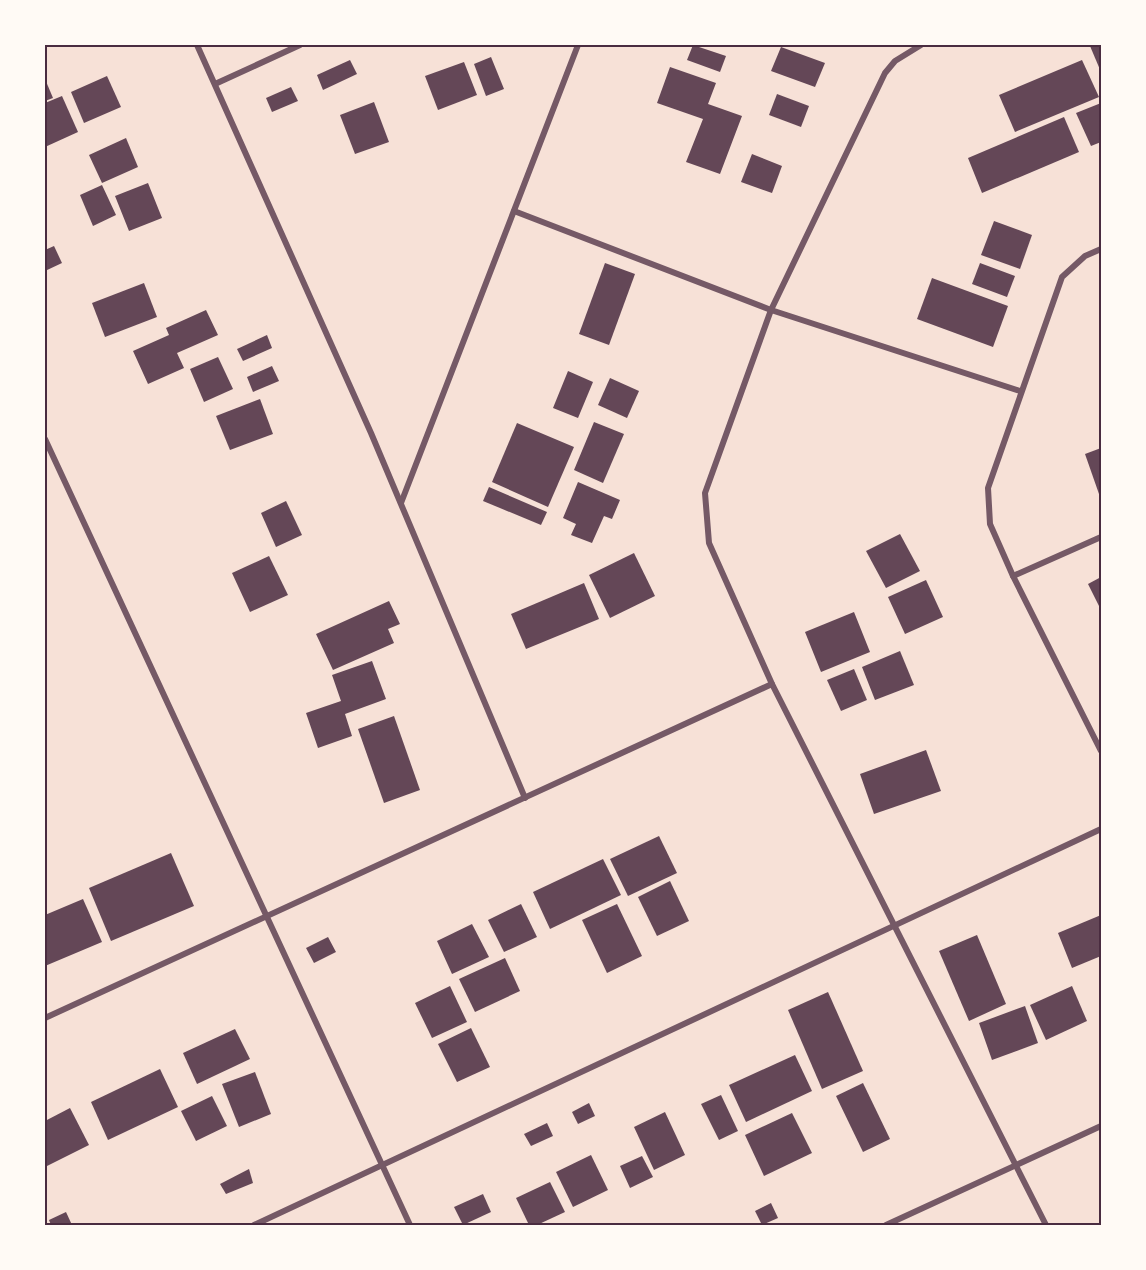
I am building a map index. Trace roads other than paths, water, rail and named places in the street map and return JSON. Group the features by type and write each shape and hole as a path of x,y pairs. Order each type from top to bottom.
{"street":[{"path":"197,45 401,504 525,798"},
{"path":"215,84 300,45"},
{"path":"401,504 578,45"},
{"path":"921,45 895,61 885,73 771,310 705,493 705,520 709,543 772,684 1046,1225"},
{"path":"514,211 771,310 1020,391"},
{"path":"1101,249 1079,261 1062,277 1020,391 988,488 987,507 990,524 1012,576 1101,751"},
{"path":"45,439 410,1225"},
{"path":"1012,576 1101,537"},
{"path":"45,1018 772,684"},
{"path":"254,1225 1101,829"},
{"path":"886,1225 1101,1126"}]}
